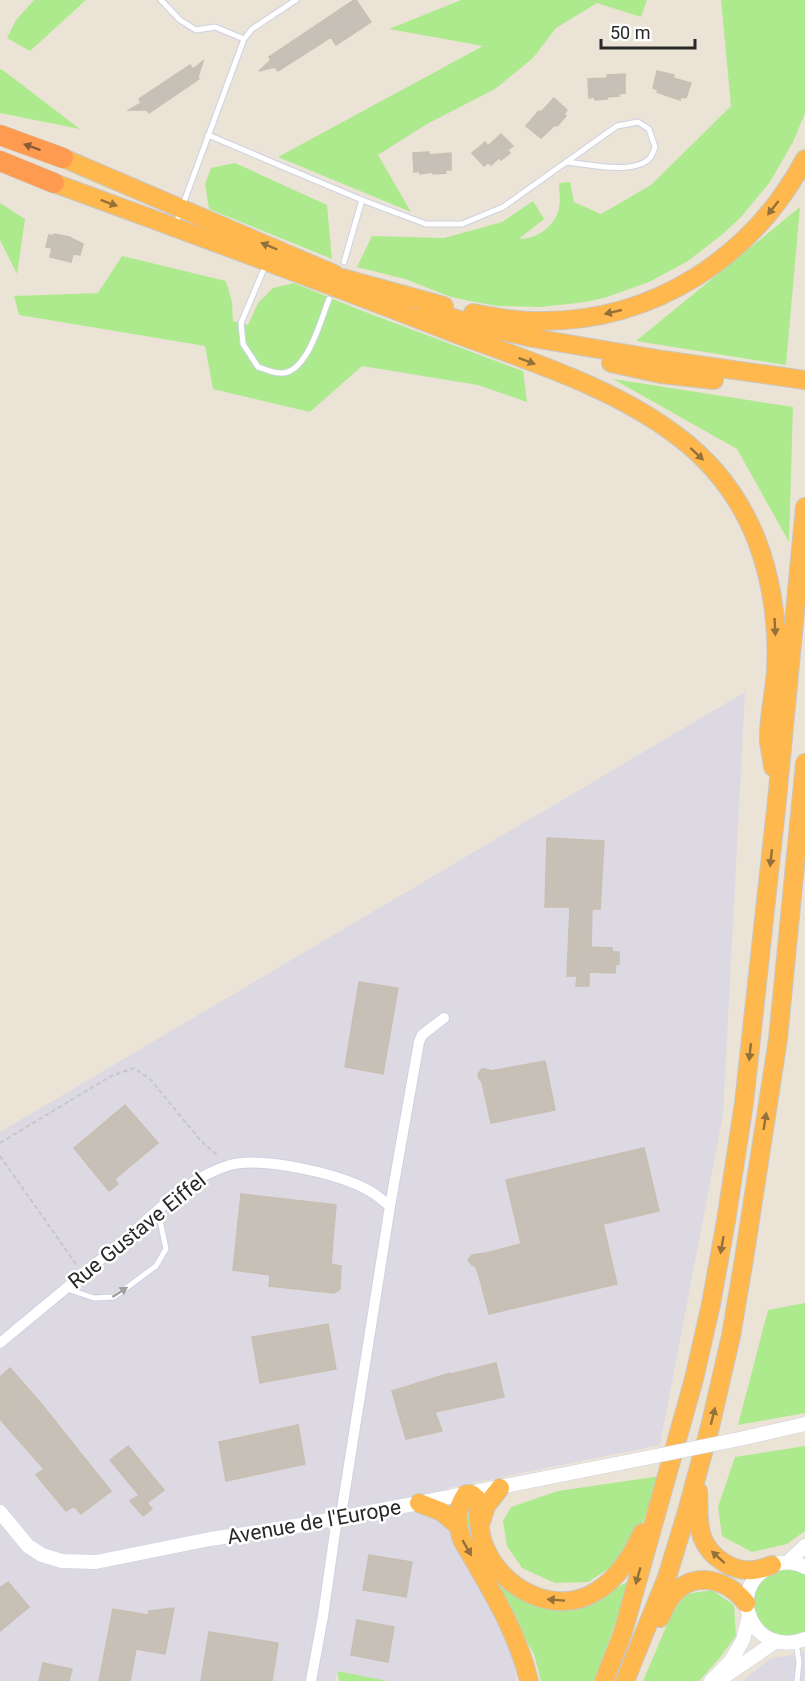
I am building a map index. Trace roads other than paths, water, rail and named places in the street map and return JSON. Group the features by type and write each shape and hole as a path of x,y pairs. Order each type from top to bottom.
{"highway":[{"path":"0,135 63,158 182,209 343,270 461,311 519,320 558,321 626,309 666,294 687,283 724,257 767,216 785,193 805,159"},
{"path":"0,161 584,383 656,421 681,439 717,473 731,491 756,540 770,587 774,610 776,669 769,740 777,800"},
{"path":"343,270 419,308 491,329 799,384"},
{"path":"370,300 533,347 661,374 799,384"},
{"path":"604,1681 623,1632 694,1379 709,1315 726,1221 744,1103 777,800 805,507"},
{"path":"625,1681 667,1577 686,1515 719,1391 730,1336 757,1179 780,1018 805,763"},
{"path":"780,1018 794,961 805,866"},
{"path":"529,1681 518,1643 509,1623 462,1540 457,1525 459,1506 469,1494 477,1499 483,1544 493,1563 510,1581 528,1594 553,1600 582,1597 598,1591 619,1571 636,1548 678,1438"},
{"path":"697,1473 700,1530 703,1539 721,1562 741,1569 753,1570 780,1564"},
{"path":"480,1524 486,1506 500,1488"},
{"path":"419,1503 442,1512 457,1525"},
{"path":"631,1681 669,1599 685,1585 711,1580 731,1587 738,1593 747,1610"}],"street":[{"path":"311,1681 336,1525 342,1509 390,1206 419,1042 422,1035 444,1017"},
{"name":"Rue Gustave Eiffel","path":"0,1343 175,1197 209,1173 224,1167 252,1162 294,1168 341,1179 369,1190 390,1206"},
{"name":"Avenue de l'Europe","path":"0,1512 28,1546 42,1555 62,1561 96,1562 210,1539 280,1529 500,1488 805,1424"},
{"path":"711,1681 731,1661 743,1640 748,1591 753,1580 762,1571 780,1564 805,1546"},
{"path":"780,1564 805,1567"},
{"path":"747,1610 759,1632 775,1642 800,1641"},
{"path":"718,1681 775,1642"}],"lane":[{"path":"161,0 180,20 196,30 216,27 244,39"},
{"path":"174,227 244,39 252,29 296,0"},
{"path":"208,135 362,200 426,224 462,224 503,207 566,162 617,126 638,122 649,129 656,147 650,159 635,167 609,167 566,162"},
{"path":"343,270 362,200"},
{"path":"267,261 241,323 243,345 258,367 282,374 299,367 313,343 329,299"},
{"path":"65,1288 94,1298 114,1297 156,1266 166,1249 158,1211"},
{"path":"797,1681 800,1641"}]}
